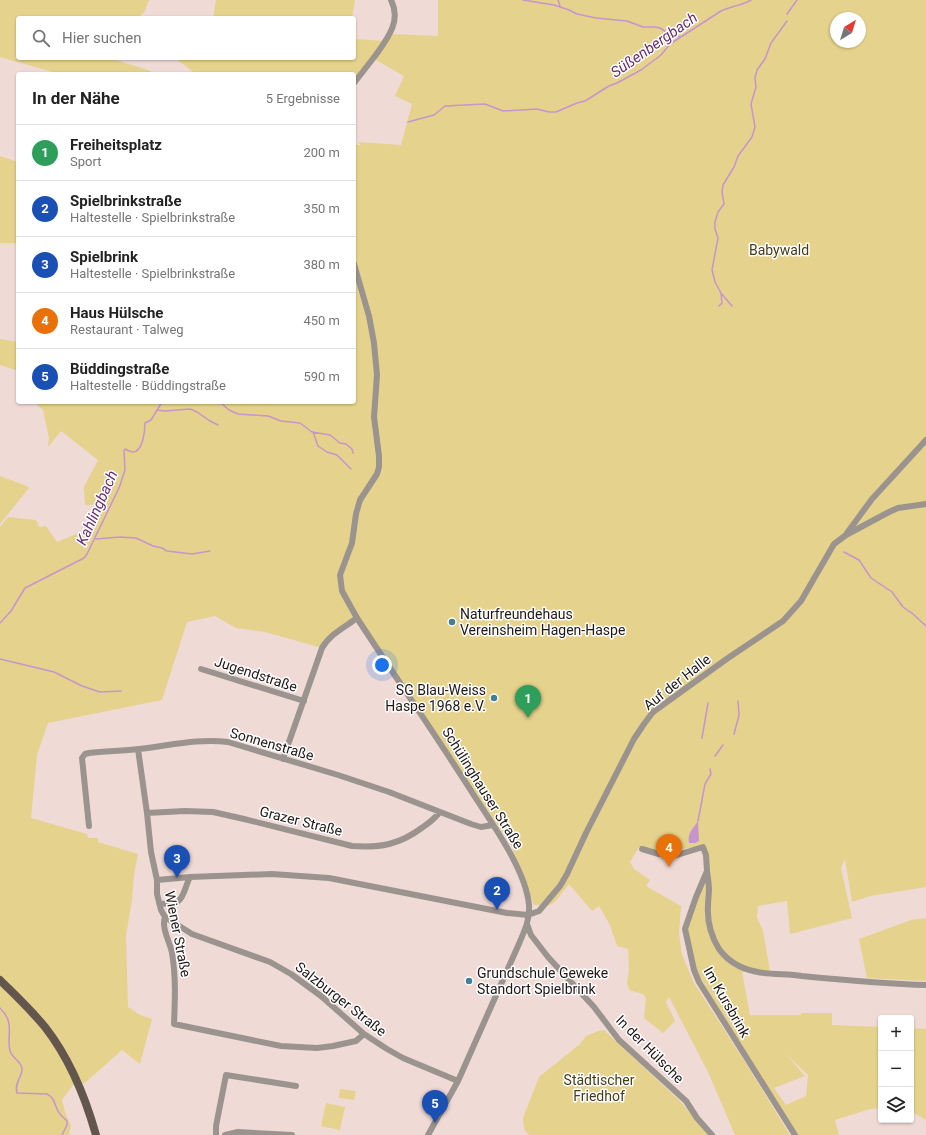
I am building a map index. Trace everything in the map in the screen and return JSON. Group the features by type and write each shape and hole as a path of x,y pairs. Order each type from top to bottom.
{"main road":[{"path":"0,980 45,1027 64,1056 80,1085 96,1135"}],"street":[{"path":"356,80 386,41 391,32 395,22 395,13 391,0"},
{"name":"Schülinghauser Straße","path":"356,271 369,316 374,343 377,375 374,417 379,467 377,474 360,500 356,514 352,543 340,575 342,591 357,618 493,825 510,854 523,882 529,905 528,915"},
{"name":"Auf der Halle","path":"846,535 872,499 926,440"},
{"name":"Auf der Halle","path":"528,915 538,911 553,895 563,880 586,833 644,724 654,712 783,621 801,601 834,544 846,535 878,517 898,508 926,504"},
{"name":"Jugendstraße","path":"283,759 322,648 326,641 357,618"},
{"name":"Jugendstraße","path":"201,669 304,701"},
{"name":"Sonnenstraße","path":"89,826 83,756 89,753 138,749 175,743 213,741 227,742 338,775 389,792 481,828 493,825"},
{"name":"Wiener Straße","path":"138,749 148,813 151,852 157,880 157,894 161,910 165,917 163,922 172,953 176,989 174,1024 297,1048 336,1046 356,1041 364,1034"},
{"name":"Grazer Straße","path":"148,813 185,811 213,812 251,820 352,846 370,847 385,846 413,835 435,818 439,812"},
{"path":"642,850 659,854 677,855 703,847 706,855 707,869"},
{"name":"Im Kursbrink","path":"707,869 709,890 707,906 708,922 720,950 726,957 740,967 780,975 800,975 887,984 926,985"},
{"name":"Im Kursbrink","path":"707,869 685,929 694,970 699,982 795,1135"},
{"path":"157,880 190,877 272,874 329,878 507,913 528,915 527,924 458,1081 428,1135"},
{"path":"159,903 170,904 177,902 182,896 190,877"},
{"name":"Salzburger Straße","path":"165,917 192,934 270,962 321,996 364,1034 386,1050 458,1081"},
{"name":"In der Hülsche","path":"527,924 531,935 548,957 594,1007 619,1040 686,1101 697,1118 712,1135"},
{"path":"216,1135 216,1126 226,1075 296,1086"},
{"path":"225,1135 238,1132 292,1135"}],"green space":[{"path":"0,0 150,0 145,11 140,16 16,16 16,60 116,60 152,72 53,72 0,57"},
{"path":"216,0 355,0 352,16 213,16"},
{"name":"Babywald","path":"438,0 926,0 926,887 870,896 852,902 845,859 841,868 852,918 790,934 787,901 758,906 757,917 763,931 770,971 742,972 750,1015 801,1015 801,1013 832,1013 832,1025 878,1027 878,1108 870,1109 835,1120 839,1135 796,1135 779,1104 745,1055 695,968 686,929 709,871 707,851 688,848 673,852 662,852 639,847 630,862 634,869 650,880 646,886 681,906 679,933 682,955 694,983 790,1135 735,1135 708,1072 669,997 666,1002 675,1021 663,1033 644,1018 646,998 643,994 629,990 627,982 629,970 628,949 617,946 610,925 599,906 592,911 569,884 555,902 544,908 540,905 534,905 511,845 357,618 322,648 265,632 236,628 215,616 187,622 162,700 48,723 37,755 31,818 87,834 88,838 98,838 98,842 138,854 126,936 128,1007 140,1015 152,1019 140,1064 122,1050 86,1082 80,1085 73,1085 62,1100 71,1126 69,1135 0,1135 0,527 8,517 36,520 39,527 46,526 57,542 81,532 101,504 85,505 84,487 98,460 61,431 48,447 49,438 43,410 36,404 356,404 356,145 361,145 358,142 401,145 412,104 395,96 404,76 374,59 393,34 438,36","holes":["786,1054 808,1075 806,1096 786,1105 774,1088 805,1076"]},
{"path":"356,39 385,41 356,77 356,72 193,72 178,60 356,60"},
{"path":"0,156 16,161 16,243 0,243"},
{"path":"0,339 16,342 16,370 0,365"},
{"path":"0,476 29,488 0,524"},
{"path":"926,918 926,981 867,978 859,939 911,920"},
{"path":"914,1028 926,1029 926,1120 914,1113"},
{"name":"Städtischer Friedhof","path":"604,1030 681,1102 708,1135 529,1135 524,1129 523,1118 539,1077 580,1044 586,1036"},
{"path":"340,1089 356,1091 354,1100 339,1098"},
{"path":"326,1103 345,1107 340,1130 321,1126"}],"shaded area":[{"path":"698,821 699,841 689,843 692,829"}],"waterway":[{"path":"523,0 554,5 577,14 596,18 627,21 643,27 660,28 671,35 681,37"},
{"path":"558,0 560,6"},
{"name":"Süßenbergbach","path":"408,122 434,115 445,106 485,104 503,111 537,109 556,112 585,101 609,86 641,70 661,55 670,44 721,11 744,4 751,0"},
{"path":"787,14 797,0"},
{"path":"732,306 721,293 715,282 712,270 718,238 715,229 715,222 718,212 724,204 722,192 723,185 734,167 738,156 752,137 755,127 751,104 756,87 755,78 757,70 765,59 771,43 787,21"},
{"path":"719,306 722,303 721,293"},
{"name":"Kahlingbach","path":"0,623 11,611 25,588 84,558 87,554 119,488 125,470 124,451 125,449 132,452 139,449 143,440 145,423 151,420 161,404"},
{"path":"222,404 229,410 238,414 268,416 281,421 300,423 312,432 330,435 340,443 346,444 352,449 353,453"},
{"path":"157,410 165,411 190,409 218,425"},
{"path":"313,432 318,446 327,452 337,455 351,469"},
{"path":"96,539 120,537 136,538 167,551 192,554 210,551"},
{"path":"844,552 859,560 871,578 892,592 903,607 926,626"},
{"path":"0,659 54,672 82,686 100,692 121,691"},
{"path":"734,734 739,715 738,701"},
{"path":"702,738 708,703"},
{"path":"715,756 723,745"},
{"path":"698,821 705,784 711,774 710,769"},
{"path":"0,1008 6,1015 9,1022 10,1051 22,1067 22,1072 17,1083 17,1093 47,1094 52,1097 59,1112 67,1121 67,1125 62,1135"}],"place":[{"name":"Naturfreundehaus Vereinsheim Hagen-Haspe","path":"452,622"},
{"name":"SG Blau-Weiss Haspe 1968 e.V.","path":"494,698"},
{"name":"Freiheitsplatz","path":"528,718"},
{"name":"Haus Hülsche","path":"669,867"},
{"name":"Spielbrink","path":"177,878"},
{"name":"Spielbrinkstraße","path":"497,910"},
{"name":"Grundschule Geweke Standort Spielbrink","path":"469,981"},
{"name":"Büddingstraße","path":"435,1123"}]}
